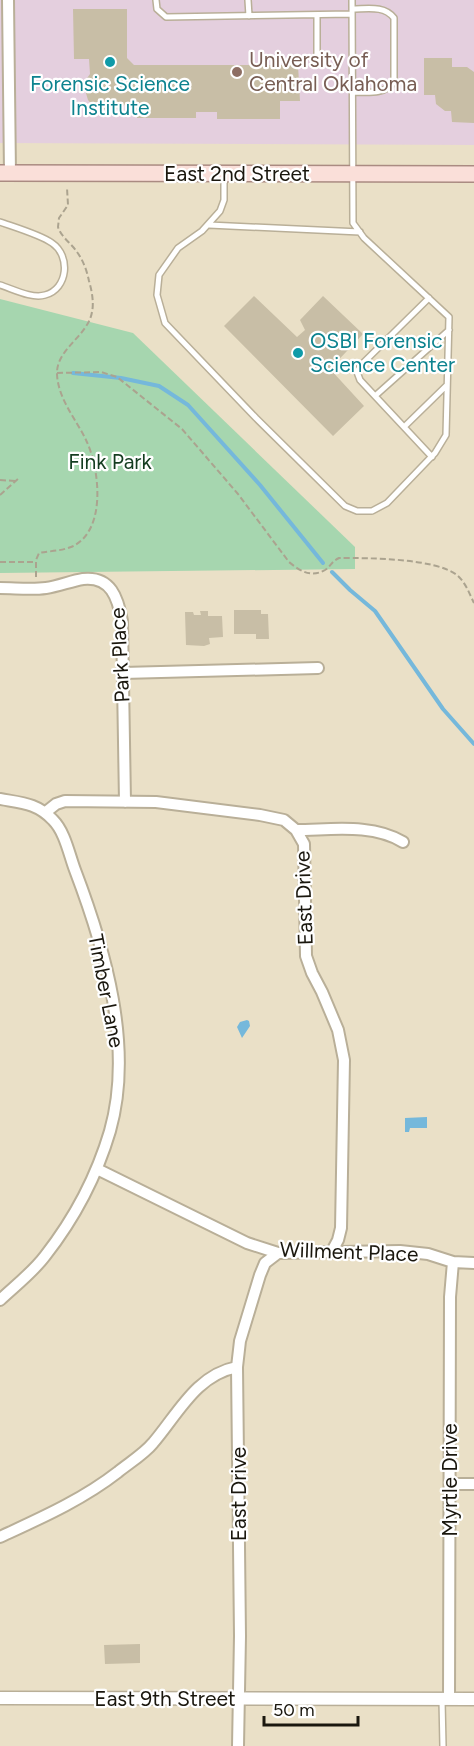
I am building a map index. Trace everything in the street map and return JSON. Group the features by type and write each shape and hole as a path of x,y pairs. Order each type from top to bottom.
{"main road":[{"name":"East 2nd Street","path":"5,173 474,174"}],"street":[{"path":"5,173 8,0"},
{"name":"Park Place","path":"0,588 46,588 82,579 93,579 115,593 122,621 125,802"},
{"path":"123,673 318,668"},
{"path":"0,799 35,805 46,812"},
{"name":"East Drive","path":"46,812 56,804 65,801 156,802 260,815 284,820 296,830 304,844 306,956 338,1030 344,1060 341,1228 331,1253"},
{"name":"Timber Lane","path":"0,1300 44,1257 65,1228 97,1169 110,1128 118,1083 119,1045 102,948 65,843 56,822 46,812"},
{"path":"296,830 372,830 391,834 403,842"},
{"name":"Willment Place","path":"97,1169 247,1243 278,1253 400,1251 428,1254 453,1262 474,1263"},
{"name":"East Drive","path":"238,1746 240,1699 237,1367 240,1341 260,1275 265,1263 278,1253"},
{"name":"Myrtle Drive","path":"445,1699 450,1484 450,1297 453,1262"},
{"path":"0,1537 84,1496 118,1472 152,1445 193,1392 222,1370 237,1367"},
{"path":"450,1484 474,1484"},
{"name":"East 9th Street","path":"0,1698 474,1699"}],"lane":[{"path":"156,0 157,9 166,17 317,15 379,9 389,12 394,18 394,82 390,88 381,92 352,92"},
{"path":"248,0 249,16"},
{"path":"225,175 224,200 220,211 208,225 178,248 159,275 157,295 165,323 345,506 357,511 372,511 387,503 432,457 446,435 449,317 353,224 352,0"},
{"path":"317,15 317,57"},
{"path":"0,222 52,243 64,261 66,272 54,291 46,295 37,296 0,285"},
{"path":"208,225 360,232"},
{"path":"429,298 361,365 357,372 360,380 432,457"},
{"path":"375,396 449,330"},
{"path":"404,428 447,386"},
{"path":"443,1746 445,1699"}],"path":[{"path":"36,588 36,562 39,553 59,550 78,543 86,534 94,520 98,483 94,460 85,437 61,394 57,373 64,354 77,340 91,318 93,306 85,265 58,227 59,218 68,205 67,173"},
{"path":"57,373 101,372 117,377 182,429 238,494 290,562 299,570 307,574 317,573 327,569 331,562 339,558 420,562 446,568 459,576 468,587 474,603"},
{"path":"0,480 18,479 0,495"},
{"path":"0,562 36,562"}],"shaded area":[{"name":"University of Central Oklahoma","path":"0,0 474,0 474,145 0,143"}],"green space":[{"name":"Fink Park","path":"0,299 133,333 355,547 355,569 0,573"}],"water":[{"path":"247,1020 250,1026 242,1038 237,1027 240,1022"},
{"path":"427,1117 427,1128 410,1128 409,1132 405,1132 405,1118"}],"building":[{"name":"Forensic Science Institute","path":"73,9 127,9 127,58 134,65 298,65 300,101 280,101 280,119 217,119 217,112 196,112 196,118 137,118 136,105 125,105 111,111 94,107 88,100 85,90 85,81 90,74 89,59 74,59"},
{"path":"424,58 452,58 452,67 467,67 474,72 474,123 452,122 451,111 445,111 436,104 435,95 424,95"},
{"name":"OSBI Forensic Science Center","path":"254,296 297,337 305,330 300,320 323,296 363,334 330,369 364,406 333,436 224,326"},
{"path":"234,610 261,610 261,614 268,614 269,639 256,639 256,634 234,634"},
{"path":"200,611 208,611 208,616 222,616 223,637 209,638 210,644 204,646 186,645 185,612 201,615"},
{"path":"140,1644 140,1663 105,1664 104,1645"}],"waterway":[{"path":"73,373 121,378 159,386 188,405 260,485 323,563"},
{"path":"332,572 375,611 443,709 474,744"}],"place":[{"name":"Forensic Science Institute","path":"110,62"},
{"name":"University of Central Oklahoma","path":"237,72"},
{"name":"OSBI Forensic Science Center","path":"298,353"}]}
